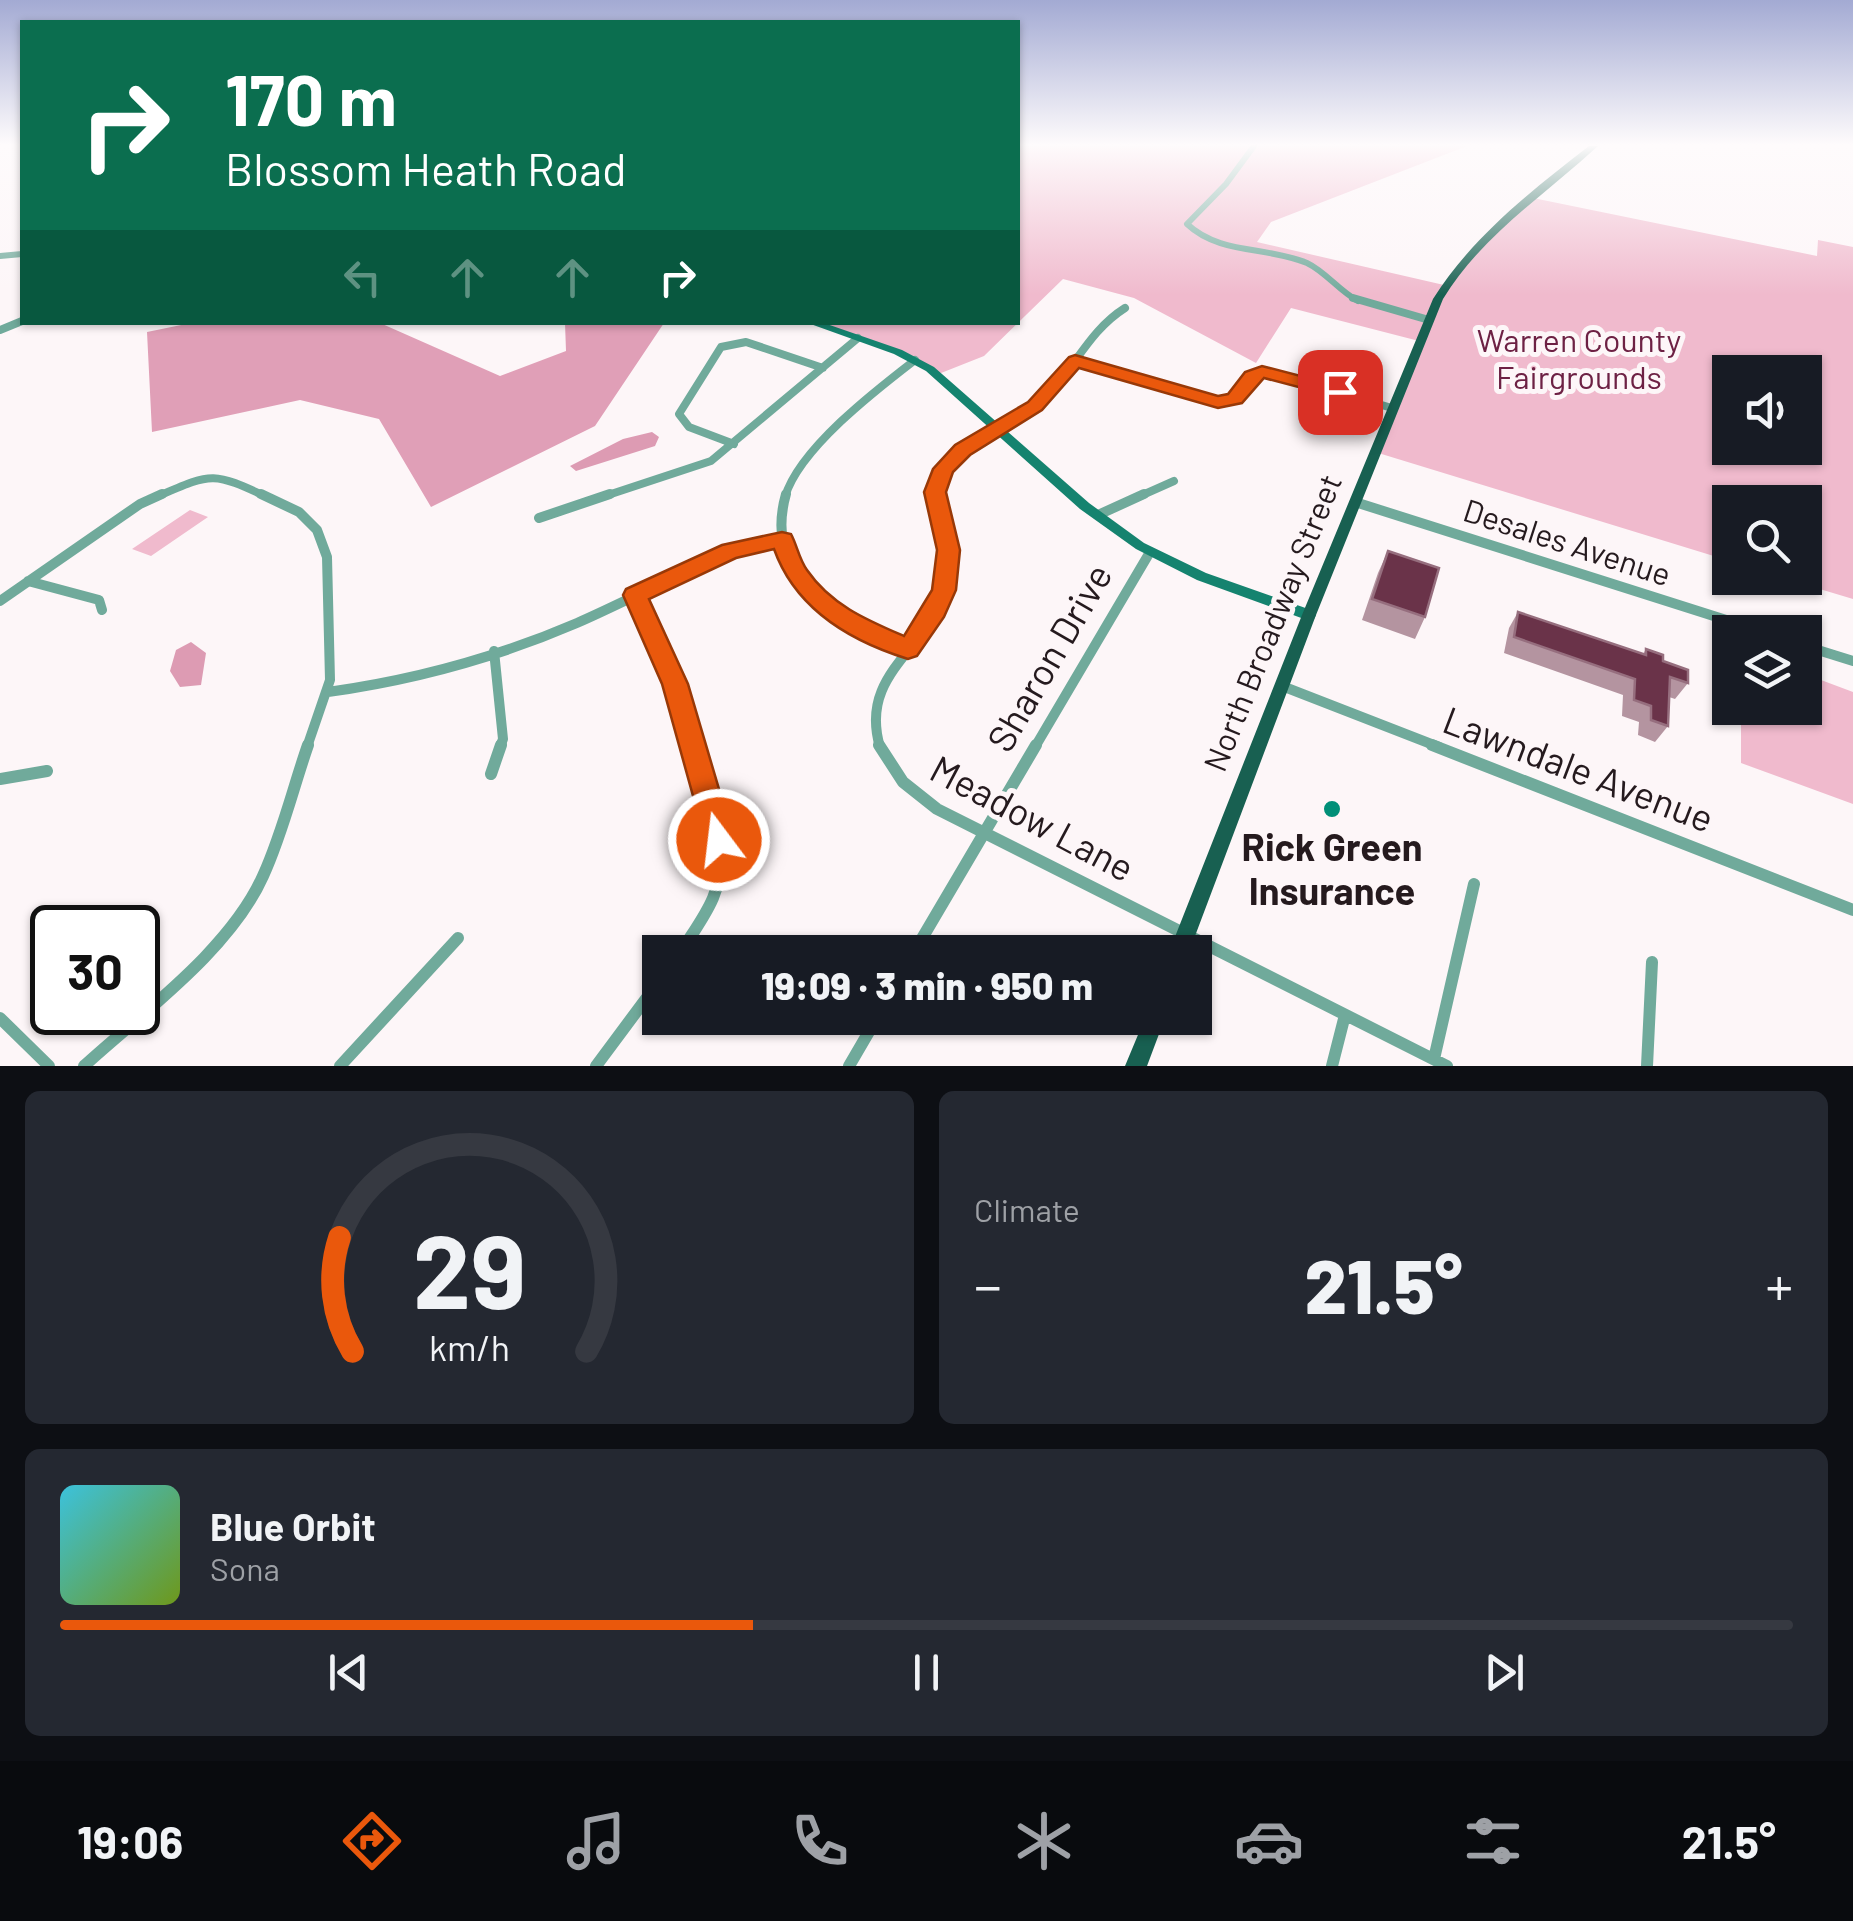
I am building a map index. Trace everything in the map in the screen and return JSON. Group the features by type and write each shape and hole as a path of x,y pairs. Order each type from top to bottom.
{"main road":[{"name":"North Broadway Street","path":"1186,935 1392,408 1445,286 1463,264 1539,196"},
{"path":"1136,1066 1148,1035"}],"street":[{"path":"1215,196 1187,224 1202,238 1312,266 1357,301 1429,320"},
{"name":"Meadow Lane","path":"1125,308 1106,323 1044,399 954,457 938,478 936,497 948,550 944,590 936,611 884,684 876,706 876,736 880,752 912,793 1169,935"},
{"path":"819,325 915,360 1098,515 1150,552 1213,581 1310,615"},
{"path":"539,518 694,468 734,444 858,338"},
{"path":"734,444 689,427 680,414 721,347 746,342 823,368"},
{"path":"908,649 848,622 817,600 794,570 782,540 783,500 796,472 915,360"},
{"path":"1075,361 1211,401 1235,398 1252,376 1267,372 1392,408"},
{"path":"0,601 140,504 188,481 211,476 266,494 307,519 324,543 332,654 328,692 275,846 246,906 212,948 84,1066"},
{"path":"1098,515 1174,481"},
{"name":"Desales Avenue","path":"1355,502 1712,615"},
{"path":"328,692 409,678 494,651 570,625 730,551 782,540"},
{"name":"Sharon Drive","path":"924,935 1150,552"},
{"path":"28,581 87,595 99,600 102,610"},
{"path":"635,595 675,684 719,840 718,878 712,898 690,935"},
{"path":"491,774 503,739 494,651"},
{"path":"1822,651 1853,661"},
{"name":"Lawndale Avenue","path":"1282,686 1853,910"},
{"path":"0,779 47,771"},
{"path":"1440,1063 1474,884"},
{"path":"340,1066 458,938"},
{"name":"Meadow Lane","path":"1212,956 1345,1015 1440,1063"},
{"path":"1647,1066 1652,962"},
{"path":"596,1066 642,1004"},
{"path":"1332,1066 1345,1015"},
{"path":"0,1018 49,1066"},
{"path":"849,1066 867,1035"}],"green space":[{"name":"Warren County Fairgrounds","path":"1020,196 1339,196 1271,222 1257,242 1444,285 1533,198 1817,256 1818,240 1853,247 1853,599 1822,590 1822,485 1712,485 1712,555 1375,452 1419,341 1291,308 1256,363 1134,298 1063,279 1020,321"},
{"name":"Warren County Fairgrounds","path":"816,325 1016,325 984,356 936,375 915,360"},
{"path":"190,510 208,517 151,556 132,549"},
{"path":"1822,680 1853,692 1853,804 1741,763 1741,725 1822,725"}],"shaded area":[{"path":"181,325 385,325 500,376 566,351 565,325 663,325 595,426 431,507 379,419 300,400 152,432 147,332"},
{"path":"652,432 659,437 655,446 576,471 570,466 623,439"},
{"path":"191,642 206,653 201,685 180,687 170,671 176,650"}],"building":[{"path":"1388,551 1439,568 1425,617 1372,599"},
{"path":"1518,612 1646,655 1646,649 1663,655 1663,661 1688,670 1688,683 1670,677 1668,726 1651,720 1651,706 1634,700 1635,679 1514,637"}],"place":[{"name":"Rick Green Insurance","path":"1332,809"}],"route":[{"path":"719,840 675,684 635,595 730,551 782,540 794,570 817,600 848,622 908,649 936,611 944,590 948,550 935,492 943,469 963,450 1044,399 1075,361 1218,402 1238,396 1252,376 1262,372 1340,392"}]}
